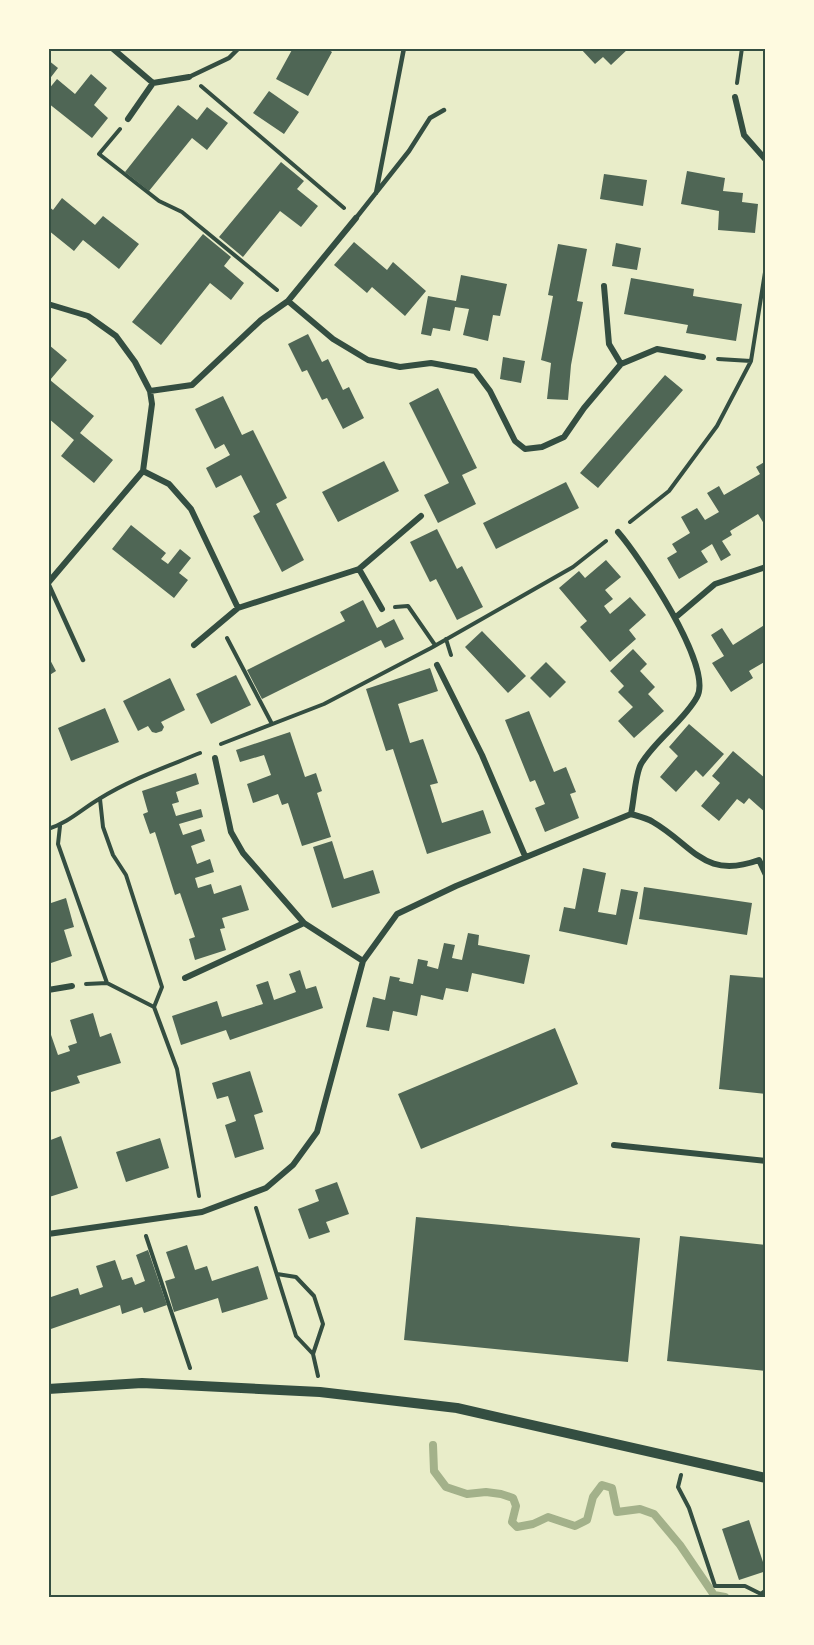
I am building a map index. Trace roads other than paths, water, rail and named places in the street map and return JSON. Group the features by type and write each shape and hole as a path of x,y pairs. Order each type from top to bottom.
{"street":[{"path":"112,48 153,83"},
{"path":"128,119 153,83 189,76"},
{"path":"735,97 744,135 766,160"},
{"path":"150,391 192,385 261,320 288,301 356,218"},
{"path":"604,286 609,344 621,364"},
{"path":"288,301 333,339 368,360 400,367 431,363 475,371 490,391 515,441 525,449 542,447 564,437 584,408 621,364 657,350 703,357"},
{"path":"48,304 87,316 116,336 135,362 150,391 152,404 143,471 48,583"},
{"path":"143,471 170,484 191,509 238,608"},
{"path":"194,645 238,608 359,569 421,516"},
{"path":"618,532 631,547 676,617 700,678 699,696 641,765 631,814"},
{"path":"676,617 715,584 766,567"},
{"path":"359,569 382,609"},
{"path":"437,665 482,755 525,856"},
{"path":"215,758 231,832 243,853 304,923 363,961"},
{"path":"48,1234 202,1212 266,1188 293,1164 317,1132 363,961 397,914 456,885 631,814 653,822 692,853 718,866 740,867 766,855"},
{"path":"759,860 766,875"},
{"path":"185,978 304,923"},
{"path":"48,990 72,986"},
{"path":"614,1145 766,1161"},
{"path":"48,1389 142,1383 320,1392 457,1408 766,1478"}],"lane":[{"path":"189,76 229,58 239,48"},
{"path":"376,193 404,48"},
{"path":"356,218 409,151 429,118 444,110"},
{"path":"48,583 83,660"}],"waterway":[{"path":"433,1445 434,1471 446,1487 467,1494 486,1492 513,1498 516,1506 512,1522 517,1527 533,1524 548,1517 575,1526 587,1520 593,1497 602,1485 612,1488 617,1512 640,1509 654,1514 680,1545 714,1595 725,1597"}]}
